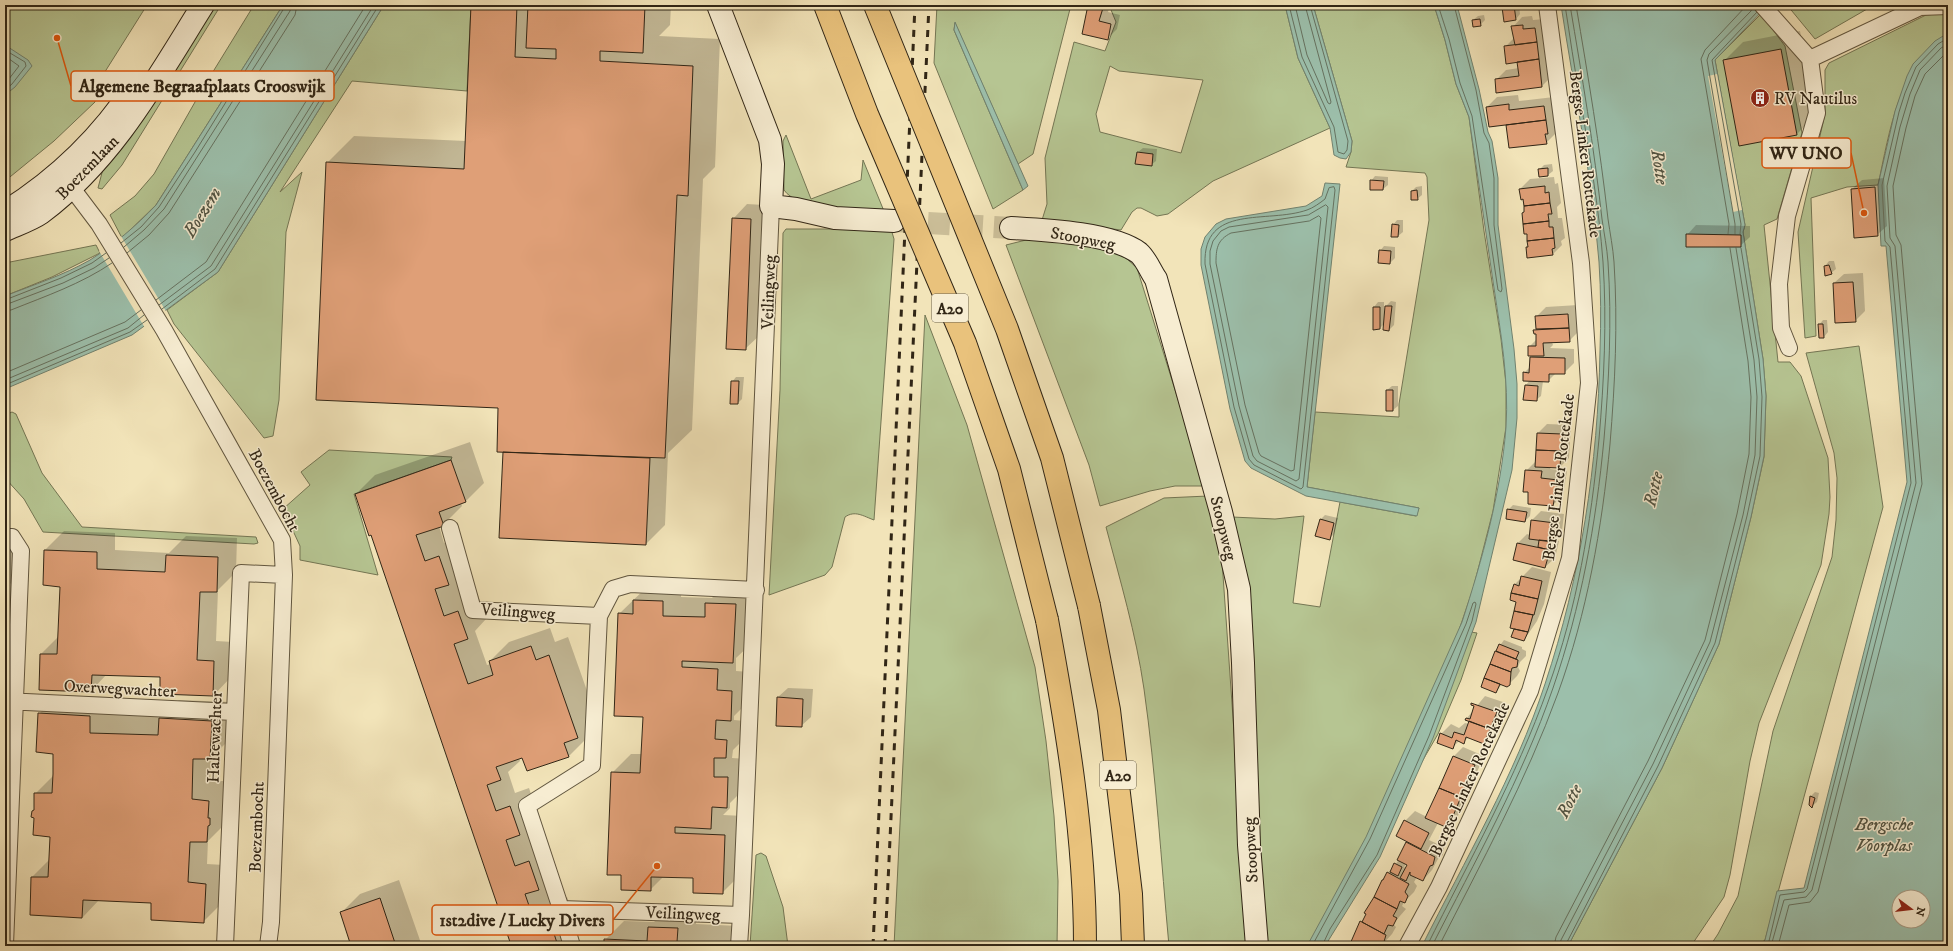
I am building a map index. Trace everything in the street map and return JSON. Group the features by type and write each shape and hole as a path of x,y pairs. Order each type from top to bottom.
{"highway":[{"name":"A20","path":"825,5 867,114 965,343 1009,469 1047,620 1074,775 1080,847 1085,946"},
{"name":"A20","path":"875,5 1007,329 1052,458 1089,606 1110,710 1129,880 1133,946"}],"street":[{"name":"Boezemlaan","path":"5,230 40,214 95,138 121,106 186,5"},
{"name":"Boezemlaan","path":"5,212 39,190 65,179 100,158 124,129 203,5"},
{"name":"Veilingweg","path":"561,908 741,915 773,164 770,140 718,5"},
{"name":"Bergse Linker Rottekade","path":"1407,946 1439,887 1530,691 1570,558 1589,383 1581,263 1547,5"},
{"path":"1810,59 1920,6 1948,6"},
{"path":"1764,7 1810,59 1817,113 1787,216 1779,284 1781,328 1789,348"},
{"name":"Boezembocht","path":"65,179 104,234 164,330 282,540 284,575 271,922 268,946"},
{"path":"772,206 796,209 835,218 894,221"},
{"name":"Stoopweg","path":"1011,228 1045,230 1111,240 1140,254 1156,279 1221,512 1239,589 1249,845 1257,946"},
{"name":"Veilingweg","path":"450,528 473,610 599,616"},
{"path":"5,945 10,701 21,551 8,537"},
{"name":"Haltewachter","path":"225,946 241,573 284,575"},
{"path":"572,946 527,806 592,765 599,616 613,589 630,584 756,590"},
{"name":"Overwegwachter","path":"10,701 234,712"},
{"path":"739,946 741,915"}],"shaded area":[{"path":"5,5 147,5 96,86 95,102 54,141 5,181"},
{"path":"210,5 221,5 122,165 102,189 98,188 104,165"},
{"path":"254,5 283,5 156,205 122,238 110,215 135,196 154,174 203,88"},
{"path":"384,5 471,5 467,91 352,81 280,192 302,172 286,232 279,400 273,436 264,438 174,324 167,310 218,272"},
{"path":"937,5 1071,5 1033,154 1018,164 955,23 954,30 1023,190 993,209 934,63"},
{"path":"1109,5 1285,5 1298,58 1330,128 1213,181 1168,214 1157,216 1141,208 1137,208 1132,212 1121,230 1042,220 1047,204 1045,158 1074,42 1105,51 1116,22","holes":["1110,66 1119,71 1203,80 1181,153 1100,132 1096,114"]},
{"path":"1313,5 1434,5 1445,40 1456,84 1469,117 1484,231 1501,339 1506,384 1506,427 1493,511 1473,589 1459,630 1477,633 1461,680 1438,734 1315,946 1267,946 1232,517 1275,519 1304,516 1293,603 1320,607 1340,502 1416,516 1419,508 1307,487 1315,412 1399,417 1399,404 1429,220 1427,177 1425,173 1346,167 1351,152 1352,141"},
{"path":"1787,5 1874,5 1815,39"},
{"path":"1948,13 1948,33 1931,47 1918,63 1907,82 1899,101 1892,122 1878,185 1847,187 1811,198 1816,336 1805,338 1798,232 1825,114 1825,70 1829,63 1926,15"},
{"path":"1761,14 1785,46 1802,133 1777,219 1764,225 1778,362 1790,362 1801,376 1828,458 1830,497 1829,514 1821,565 1759,723 1750,761 1730,875 1724,897 1691,946 1568,946 1662,768 1719,644 1751,517 1764,457 1766,396 1763,359 1743,232 1745,225 1715,60"},
{"path":"786,135 811,199 861,180 863,160 886,216 831,210 802,202 791,197 784,190 783,141"},
{"path":"786,229 891,229 894,239 874,520 863,515 856,514 845,517 832,567 825,575 769,595 780,390 783,233"},
{"path":"1026,240 1058,241 1112,250 1127,259 1137,268 1205,486 1175,486 1150,491 1100,506 1089,465 1006,245"},
{"path":"96,245 100,253 52,277 5,296 5,263"},
{"path":"925,315 967,425 1035,667 1046,741 1054,816 1058,881 1057,946 894,946"},
{"path":"1859,346 1883,507 1765,940 1758,946 1710,946 1738,896 1773,731 1832,557 1836,520 1837,478 1834,453 1806,353"},
{"path":"12,412 16,414 42,473 82,527 256,537 258,543 254,544 43,532 24,499 5,478 5,415"},
{"path":"329,450 452,457 451,460 354,494 378,575 300,560 300,546 283,509 310,485 301,472"},
{"path":"1208,496 1222,561 1249,946 1169,946 1155,785 1141,668 1106,527 1164,498"},
{"path":"761,853 766,856 783,907 788,946 750,946 756,855"}],"water":[{"name":"Boezem","path":"283,5 384,5 218,272 132,335 5,389 5,296 59,275 90,260 125,234 156,205"},
{"path":"1285,5 1313,5 1352,141 1351,152 1346,159 1334,155 1330,128 1298,58"},
{"path":"1434,5 1457,5 1479,89 1488,132 1492,141 1498,178 1498,225 1517,384 1517,418 1512,470 1476,622 1433,738 1380,857 1325,946 1307,946 1366,837 1462,622 1477,575 1490,526 1500,477 1507,410 1504,358 1469,117 1456,84 1445,40"},
{"name":"Rotte","path":"1561,5 1768,5 1715,60 1745,225 1743,232 1763,359 1766,396 1764,456 1751,517 1719,644 1662,768 1568,946 1422,946 1488,817 1533,718 1558,643 1578,561 1585,519 1596,436 1599,393 1601,318 1600,273 1592,198"},
{"path":"955,22 1028,186 1023,190 954,30"},
{"name":"Bergsche Voorplas","path":"1948,33 1948,946 1758,946 1765,940 1777,891 1804,888 1907,482 1886,246 1881,246 1878,185 1895,111 1907,76 1913,64 1935,41"},
{"path":"5,45 28,60 32,66 15,87 5,95"},
{"path":"1325,183 1340,184 1307,487 1419,508 1417,516 1306,496 1251,468 1245,461 1230,409 1201,265 1201,249 1205,237 1216,224 1226,219 1306,206 1322,196"}],"pier":[{"path":"1717,74 1742,210 1733,212 1708,76"},
{"path":"121,236 167,313 145,328 99,251"}],"building":[{"path":"471,5 517,5 515,57 556,59 556,49 526,48 528,5 645,5 643,53 600,51 600,61 693,66 688,196 677,195 665,458 497,452 498,408 316,400 326,162 464,169"},
{"path":"1088,5 1103,8 1099,21 1111,24 1108,40 1082,34"},
{"path":"1514,5 1516,20 1504,22 1502,7"},
{"path":"1480,19 1481,26 1473,27 1472,20"},
{"path":"1523,25 1523,29 1535,28 1537,42 1515,45 1511,26"},
{"path":"1537,42 1539,59 1506,64 1504,46"},
{"name":"RV Nautilus","path":"1781,49 1797,135 1739,146 1723,60"},
{"path":"1539,59 1542,87 1496,93 1495,79 1519,76 1517,62"},
{"path":"1509,104 1509,110 1544,106 1546,120 1489,127 1486,107"},
{"path":"1546,120 1548,134 1545,134 1547,144 1509,148 1506,125"},
{"path":"1137,152 1153,154 1152,166 1135,164"},
{"path":"1548,168 1548,176 1539,177 1538,169"},
{"path":"1370,180 1384,181 1383,190 1370,190"},
{"path":"1545,186 1545,193 1549,192 1550,203 1524,206 1519,189"},
{"path":"1875,187 1878,236 1854,238 1851,189"},
{"path":"1417,190 1418,200 1411,200 1411,191"},
{"path":"1550,203 1552,214 1548,214 1549,221 1523,224 1522,213 1524,212 1524,206"},
{"path":"732,218 751,219 746,350 726,349"},
{"path":"1549,221 1549,227 1553,227 1554,238 1527,241 1527,234 1524,234 1523,224"},
{"path":"1392,224 1399,225 1398,237 1391,237"},
{"path":"1686,234 1741,235 1741,247 1686,247"},
{"path":"1554,238 1555,248 1552,249 1553,255 1527,258 1527,241"},
{"path":"1379,250 1391,251 1390,264 1378,263"},
{"path":"1829,265 1832,274 1825,276 1824,266"},
{"path":"1853,282 1856,322 1835,323 1833,283"},
{"path":"1385,306 1392,306 1389,331 1383,330"},
{"path":"1373,307 1380,307 1380,329 1373,330"},
{"path":"1568,314 1569,328 1536,329 1535,316"},
{"path":"1818,324 1823,324 1824,338 1819,338"},
{"path":"1569,328 1570,342 1543,343 1544,356 1528,356 1528,346 1536,346 1536,334 1534,334 1533,330"},
{"path":"1530,357 1565,358 1565,374 1549,374 1549,382 1523,381 1523,372 1529,373"},
{"path":"731,381 739,381 738,404 730,404"},
{"path":"1525,385 1538,386 1537,401 1523,400"},
{"path":"1386,390 1393,390 1393,411 1386,411"},
{"path":"1537,433 1562,434 1561,451 1536,450"},
{"path":"1536,450 1561,451 1560,468 1535,467"},
{"path":"503,452 650,458 646,545 499,538"},
{"path":"451,460 466,502 439,512 444,526 416,535 425,561 439,556 449,585 435,589 444,616 458,611 468,639 454,644 468,684 493,675 489,661 531,646 536,660 549,655 578,738 564,743 569,757 527,771 522,758 496,767 501,780 487,785 496,811 510,806 520,835 506,840 515,866 529,861 539,890 525,894 534,920 548,915 558,946 511,945 371,535 369,536 355,494"},
{"path":"1525,470 1542,471 1541,478 1558,480 1553,506 1528,504 1528,492 1523,492"},
{"path":"1507,509 1527,512 1525,522 1506,519"},
{"path":"1320,519 1334,523 1330,540 1315,536"},
{"path":"1531,520 1555,523 1553,542 1529,539"},
{"path":"1539,540 1551,541 1549,550 1538,547"},
{"path":"1517,543 1550,550 1545,568 1513,560"},
{"path":"44,550 97,552 97,569 165,572 166,555 218,557 217,592 200,592 197,660 214,661 213,696 160,694 160,677 92,675 91,692 39,690 40,654 57,654 60,587 43,585"},
{"path":"1521,576 1542,581 1538,599 1511,593 1514,584 1519,586"},
{"path":"1511,593 1538,599 1534,615 1514,611 1516,602 1510,600"},
{"path":"633,600 663,601 663,616 705,617 705,603 736,604 733,663 682,661 682,667 718,669 717,690 732,691 731,721 716,720 715,739 727,740 726,758 714,758 714,777 728,777 727,808 712,807 711,829 675,827 675,833 725,835 723,894 693,893 693,878 651,877 651,891 621,890 621,875 607,875 611,772 640,773 643,717 614,716 618,613 633,614"},
{"path":"1514,611 1533,615 1528,632 1510,628"},
{"path":"1514,629 1528,632 1524,641 1511,637"},
{"path":"1499,644 1519,652 1516,659 1496,651"},
{"path":"1495,651 1518,660 1517,667 1512,668 1511,672 1490,664"},
{"path":"1490,664 1511,672 1510,685 1507,687 1484,678"},
{"path":"1484,678 1500,684 1496,693 1481,687"},
{"path":"777,697 803,699 802,727 776,726"},
{"path":"1471,703 1497,712 1490,729 1465,720 1466,718 1470,719 1474,706 1471,705"},
{"path":"38,713 90,716 90,733 158,735 159,718 212,721 210,759 193,759 192,799 209,801 208,818 210,818 210,825 208,826 207,842 190,842 188,882 206,884 204,923 151,920 151,903 83,900 82,918 30,915 31,877 48,877 50,837 33,835 34,818 31,817 32,811 34,810 34,793 52,793 53,774 53,754 36,752"},
{"path":"1469,721 1490,729 1484,744 1466,737 1464,744 1456,740 1453,749 1437,743 1440,733 1452,738 1454,732 1464,735"},
{"path":"1453,756 1475,765 1461,797 1439,788"},
{"path":"1439,788 1461,797 1448,828 1425,818"},
{"path":"1810,796 1815,798 1812,808 1809,805"},
{"path":"1404,820 1429,833 1421,849 1396,836"},
{"path":"1406,842 1435,857 1433,865 1430,866 1423,881 1410,875 1410,872 1406,881 1400,878 1407,865 1397,860"},
{"path":"1394,863 1402,867 1398,876 1390,872"},
{"path":"1387,872 1409,884 1405,892 1408,896 1405,903 1400,901 1397,909 1374,897"},
{"path":"1374,897 1397,909 1393,916 1397,918 1393,926 1388,925 1384,934 1362,922 1366,914 1364,913"},
{"path":"380,898 396,946 351,946 340,912"},
{"path":"1360,921 1386,935 1383,945 1379,943 1377,946 1354,946 1350,944"},
{"path":"648,927 678,928 677,942 721,944 721,946 604,946 604,939 647,941"}],"tunnel":[{"path":"895,221 1011,228"}],"railway":[{"path":"873,946 915,5"},
{"path":"885,946 929,5"}],"place":[{"name":"Algemene Begraafplaats Crooswijk","path":"57,38"},
{"name":"RV Nautilus","path":"1760,98"},
{"name":"WV UNO","path":"1864,213"},
{"name":"1st2dive / Lucky Divers","path":"657,866"}]}
